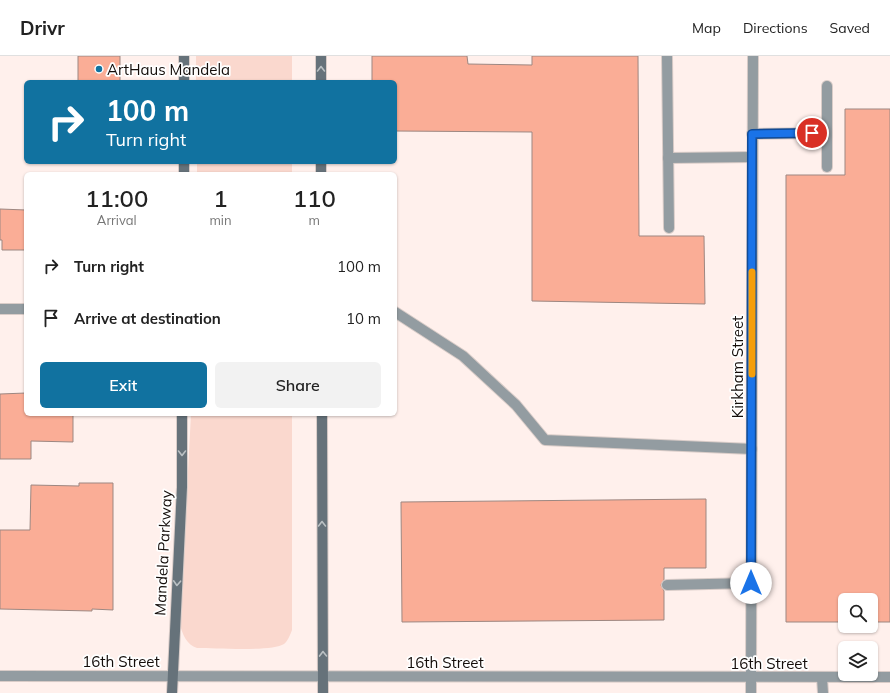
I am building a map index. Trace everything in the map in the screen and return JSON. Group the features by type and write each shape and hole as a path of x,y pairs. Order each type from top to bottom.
{"main road":[{"path":"184,56 184,80"},
{"path":"321,56 321,80"},
{"name":"Mandela Parkway","path":"172,693 182,487 182,416"},
{"path":"322,416 323,693"}],"street":[{"path":"667,56 669,228"},
{"name":"Kirkham Street","path":"751,693 753,56"},
{"path":"826,86 827,167"},
{"path":"752,134 827,132"},
{"path":"668,158 752,157"},
{"path":"0,309 24,309"},
{"path":"397,312 463,356 516,405 545,440 752,450"},
{"path":"667,585 751,583"},
{"name":"16th Street","path":"0,676 890,677"},
{"path":"822,678 822,693"}],"shaded area":[{"path":"196,56 292,56 292,80 196,80"},
{"path":"197,164 292,164 292,172 197,172"},
{"path":"191,416 292,416 292,630 288,640 284,644 268,648 197,648 193,647 188,642 182,632 180,624"}],"building":[{"name":"ArtHaus Mandela","path":"78,56 120,56 120,80 78,80"},
{"path":"372,56 467,56 468,64 532,65 532,56 638,56 639,236 704,236 705,304 532,301 532,132 397,131 397,80 372,80"},
{"path":"845,109 890,109 890,622 878,622 878,593 838,593 838,622 786,622 786,175 845,175"},
{"path":"0,209 24,210 24,250 2,250 2,240 0,240"},
{"path":"24,393 24,416 73,416 73,442 31,441 31,459 0,459 0,394"},
{"path":"79,483 113,483 113,610 0,609 0,530 30,530 31,485 79,486"},
{"path":"706,499 706,568 664,568 664,580 661,585 664,591 664,620 402,622 401,502"}],"slow traffic":[{"path":"752,272 752,374"}],"place":[{"name":"ArtHaus Mandela","path":"99,69"}],"route":[{"path":"751,583 752,134 812,133"}]}
